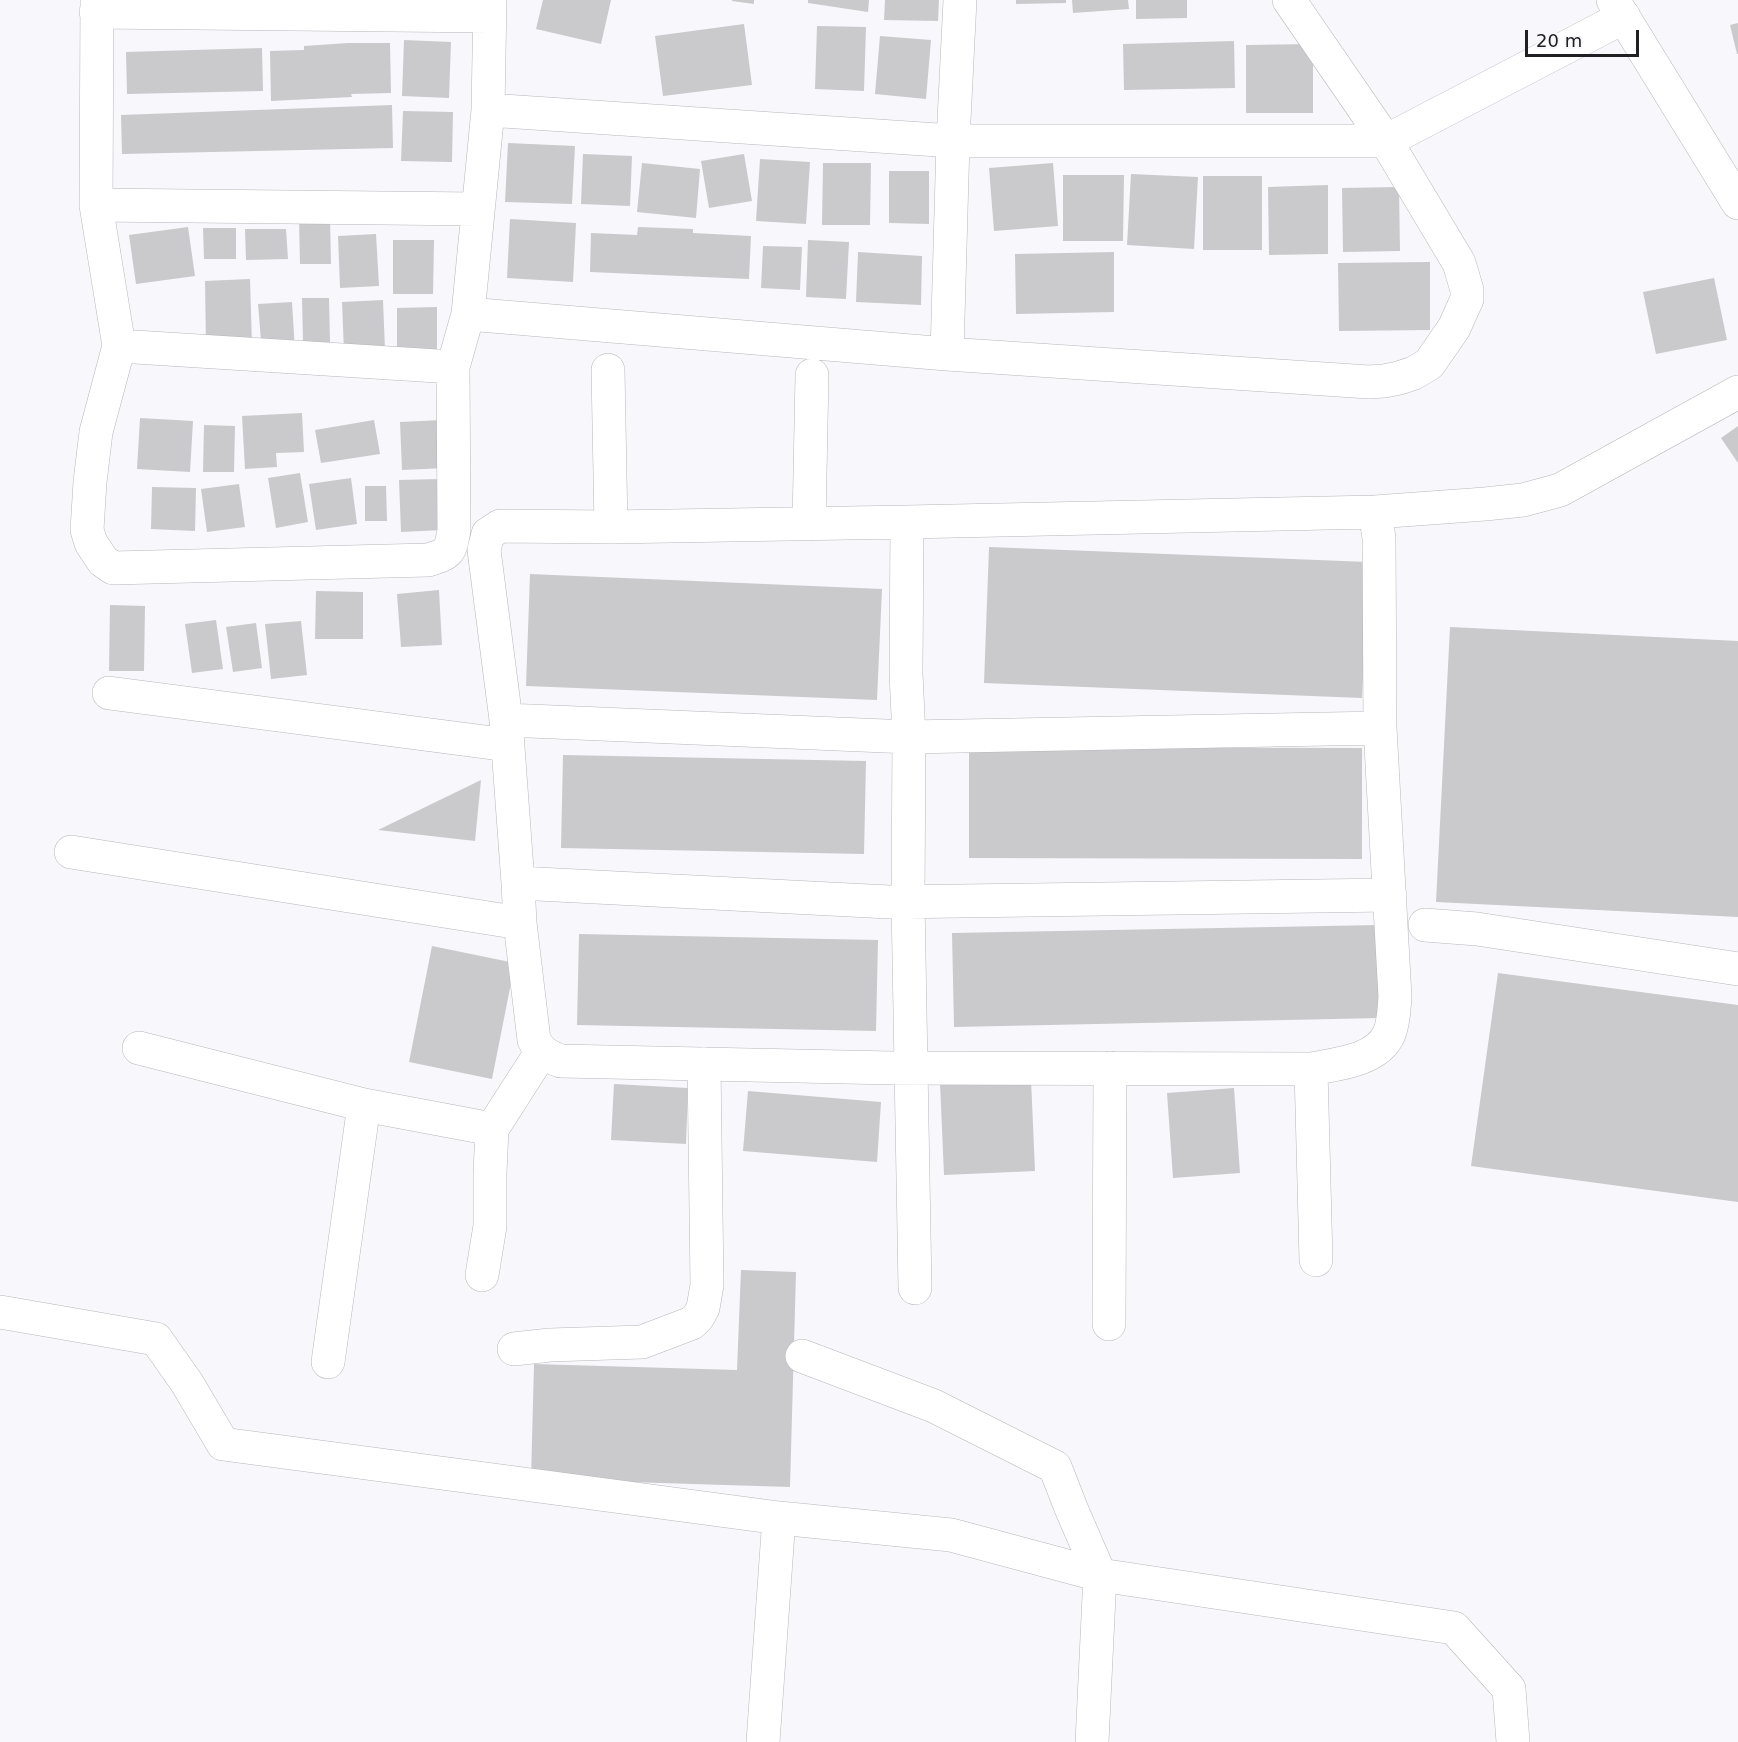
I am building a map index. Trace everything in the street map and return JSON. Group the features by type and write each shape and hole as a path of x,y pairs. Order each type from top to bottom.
{"street":[{"path":"947,354 953,141 960,0"},
{"path":"468,314 947,354 1369,382 1384,381 1414,373 1429,364 1454,328 1467,299 1467,290 1459,263 1386,141 1289,0"},
{"path":"97,6 490,8 488,110 468,314 453,367 454,530 446,554 428,560 113,568 103,561 91,543 87,530 96,432 119,346 96,205 97,6"},
{"path":"488,110 953,141 1386,141 1618,9 1738,203"},
{"path":"96,205 478,209"},
{"path":"119,346 453,367"},
{"path":"608,370 611,527"},
{"path":"809,524 812,375"},
{"path":"1375,512 1378,538 1380,728 1395,997 1394,1014 1388,1036 1364,1057 1311,1069 912,1068 704,1064 561,1061 548,1056 534,1040 520,923 507,732 484,550 488,534 500,526 809,524 1375,512 1523,500 1560,490 1738,392"},
{"path":"907,522 908,901 915,1288"},
{"path":"109,693 507,732 909,737 1380,728"},
{"path":"71,852 520,923"},
{"path":"518,883 908,901 1390,895"},
{"path":"1425,925 1477,929 1738,969"},
{"path":"140,1048 364,1105 492,1129"},
{"path":"482,1275 490,1226 492,1129 542,1051"},
{"path":"514,1349 550,1345 642,1342 692,1323 698,1317 703,1308 707,1285 704,1064"},
{"path":"1109,1324 1110,1068"},
{"path":"1311,1069 1316,1260"},
{"path":"328,1362 364,1105"},
{"path":"0,1312 156,1340 186,1383 223,1444 779,1518 951,1535 1100,1575 1454,1628 1509,1689 1513,1742"},
{"path":"802,1356 934,1406 1055,1467 1100,1575 1092,1742"},
{"path":"762,1742 779,1518"}],"building":[{"path":"543,0 611,0 601,44 536,29"},
{"path":"754,0 754,4 732,1"},
{"path":"808,0 869,0 868,12 808,3"},
{"path":"885,0 939,0 938,21 884,20"},
{"path":"1016,0 1066,0 1066,3 1016,4"},
{"path":"1072,0 1128,0 1129,9 1073,13"},
{"path":"1136,0 1187,0 1187,18 1136,19"},
{"path":"1738,23 1738,54 1737,54 1730,25"},
{"path":"744,24 752,85 663,96 655,36"},
{"path":"817,26 866,27 864,91 815,89"},
{"path":"880,36 931,40 926,99 875,94"},
{"path":"404,40 451,42 449,98 402,96"},
{"path":"1234,41 1235,88 1124,90 1123,44"},
{"path":"390,43 391,93 271,101 270,51 304,50 304,46"},
{"path":"1313,44 1313,113 1246,113 1246,45"},
{"path":"262,48 263,91 127,94 126,52"},
{"path":"392,105 393,148 122,154 121,115"},
{"path":"403,111 453,112 452,162 401,161"},
{"path":"508,143 575,146 572,204 505,202"},
{"path":"583,154 632,156 630,206 581,204"},
{"path":"744,154 752,201 709,208 701,161"},
{"path":"760,159 810,162 806,224 756,221"},
{"path":"642,163 700,169 696,218 637,212"},
{"path":"823,163 871,163 870,225 822,225"},
{"path":"1053,163 1058,226 994,231 989,168"},
{"path":"889,171 929,171 929,224 889,223"},
{"path":"1131,174 1198,177 1194,249 1127,245"},
{"path":"1063,175 1124,175 1123,241 1063,241"},
{"path":"1203,176 1262,176 1262,250 1203,250"},
{"path":"1328,185 1328,254 1269,255 1268,187"},
{"path":"1399,187 1400,251 1343,252 1342,188"},
{"path":"330,219 331,264 300,264 299,220"},
{"path":"510,219 576,223 573,282 507,278"},
{"path":"188,227 195,276 136,284 129,235"},
{"path":"638,227 693,229 693,233 751,236 749,279 590,272 591,233 637,235"},
{"path":"203,228 236,228 236,259 204,259"},
{"path":"245,229 286,229 288,259 246,260"},
{"path":"376,234 379,286 340,288 338,236"},
{"path":"393,240 434,240 433,294 393,294"},
{"path":"808,240 849,242 846,299 806,297"},
{"path":"763,246 802,247 800,290 761,288"},
{"path":"858,252 922,256 921,305 856,302"},
{"path":"1114,252 1114,312 1016,314 1015,254"},
{"path":"1430,262 1430,330 1339,331 1338,263"},
{"path":"1714,278 1727,340 1656,354 1643,292"},
{"path":"250,279 252,345 206,346 205,281"},
{"path":"302,298 329,298 330,342 303,343"},
{"path":"383,300 385,350 344,352 342,302"},
{"path":"292,302 295,351 262,353 258,304"},
{"path":"437,307 437,354 397,354 397,308"},
{"path":"302,413 304,452 276,453 277,467 245,469 242,416"},
{"path":"140,418 193,421 190,472 137,469"},
{"path":"374,420 380,454 321,463 315,430"},
{"path":"442,420 445,468 402,470 400,422"},
{"path":"204,425 235,426 234,472 203,472"},
{"path":"1738,426 1738,463 1721,438"},
{"path":"300,473 308,522 276,528 268,478"},
{"path":"351,478 357,524 316,530 309,484"},
{"path":"440,479 442,530 401,532 399,480"},
{"path":"239,484 245,527 207,532 201,489"},
{"path":"365,486 386,486 387,521 365,521"},
{"path":"152,487 196,488 195,531 151,529"},
{"path":"989,547 1368,562 1362,698 984,683"},
{"path":"530,574 882,589 877,700 526,686"},
{"path":"439,590 442,645 401,647 397,594"},
{"path":"316,591 363,592 363,639 315,639"},
{"path":"110,605 145,606 144,671 109,671"},
{"path":"216,620 223,669 192,673 185,624"},
{"path":"301,621 307,675 271,679 265,624"},
{"path":"256,623 262,668 233,672 226,627"},
{"path":"1450,627 1738,641 1738,917 1436,902"},
{"path":"969,747 1362,748 1362,859 969,858"},
{"path":"563,755 866,761 864,854 561,848"},
{"path":"481,780 475,841 378,830"},
{"path":"1379,925 1381,1018 954,1027 952,933"},
{"path":"579,934 878,940 876,1031 577,1025"},
{"path":"432,946 515,963 492,1079 409,1062"},
{"path":"1498,973 1738,1005 1738,1202 1471,1166"},
{"path":"1031,1079 1035,1171 944,1175 940,1083"},
{"path":"614,1084 688,1088 686,1144 611,1140"},
{"path":"1234,1088 1240,1173 1173,1178 1167,1093"},
{"path":"748,1091 881,1102 877,1162 743,1151"},
{"path":"741,1270 796,1272 790,1487 531,1479 534,1364 737,1370"}]}
